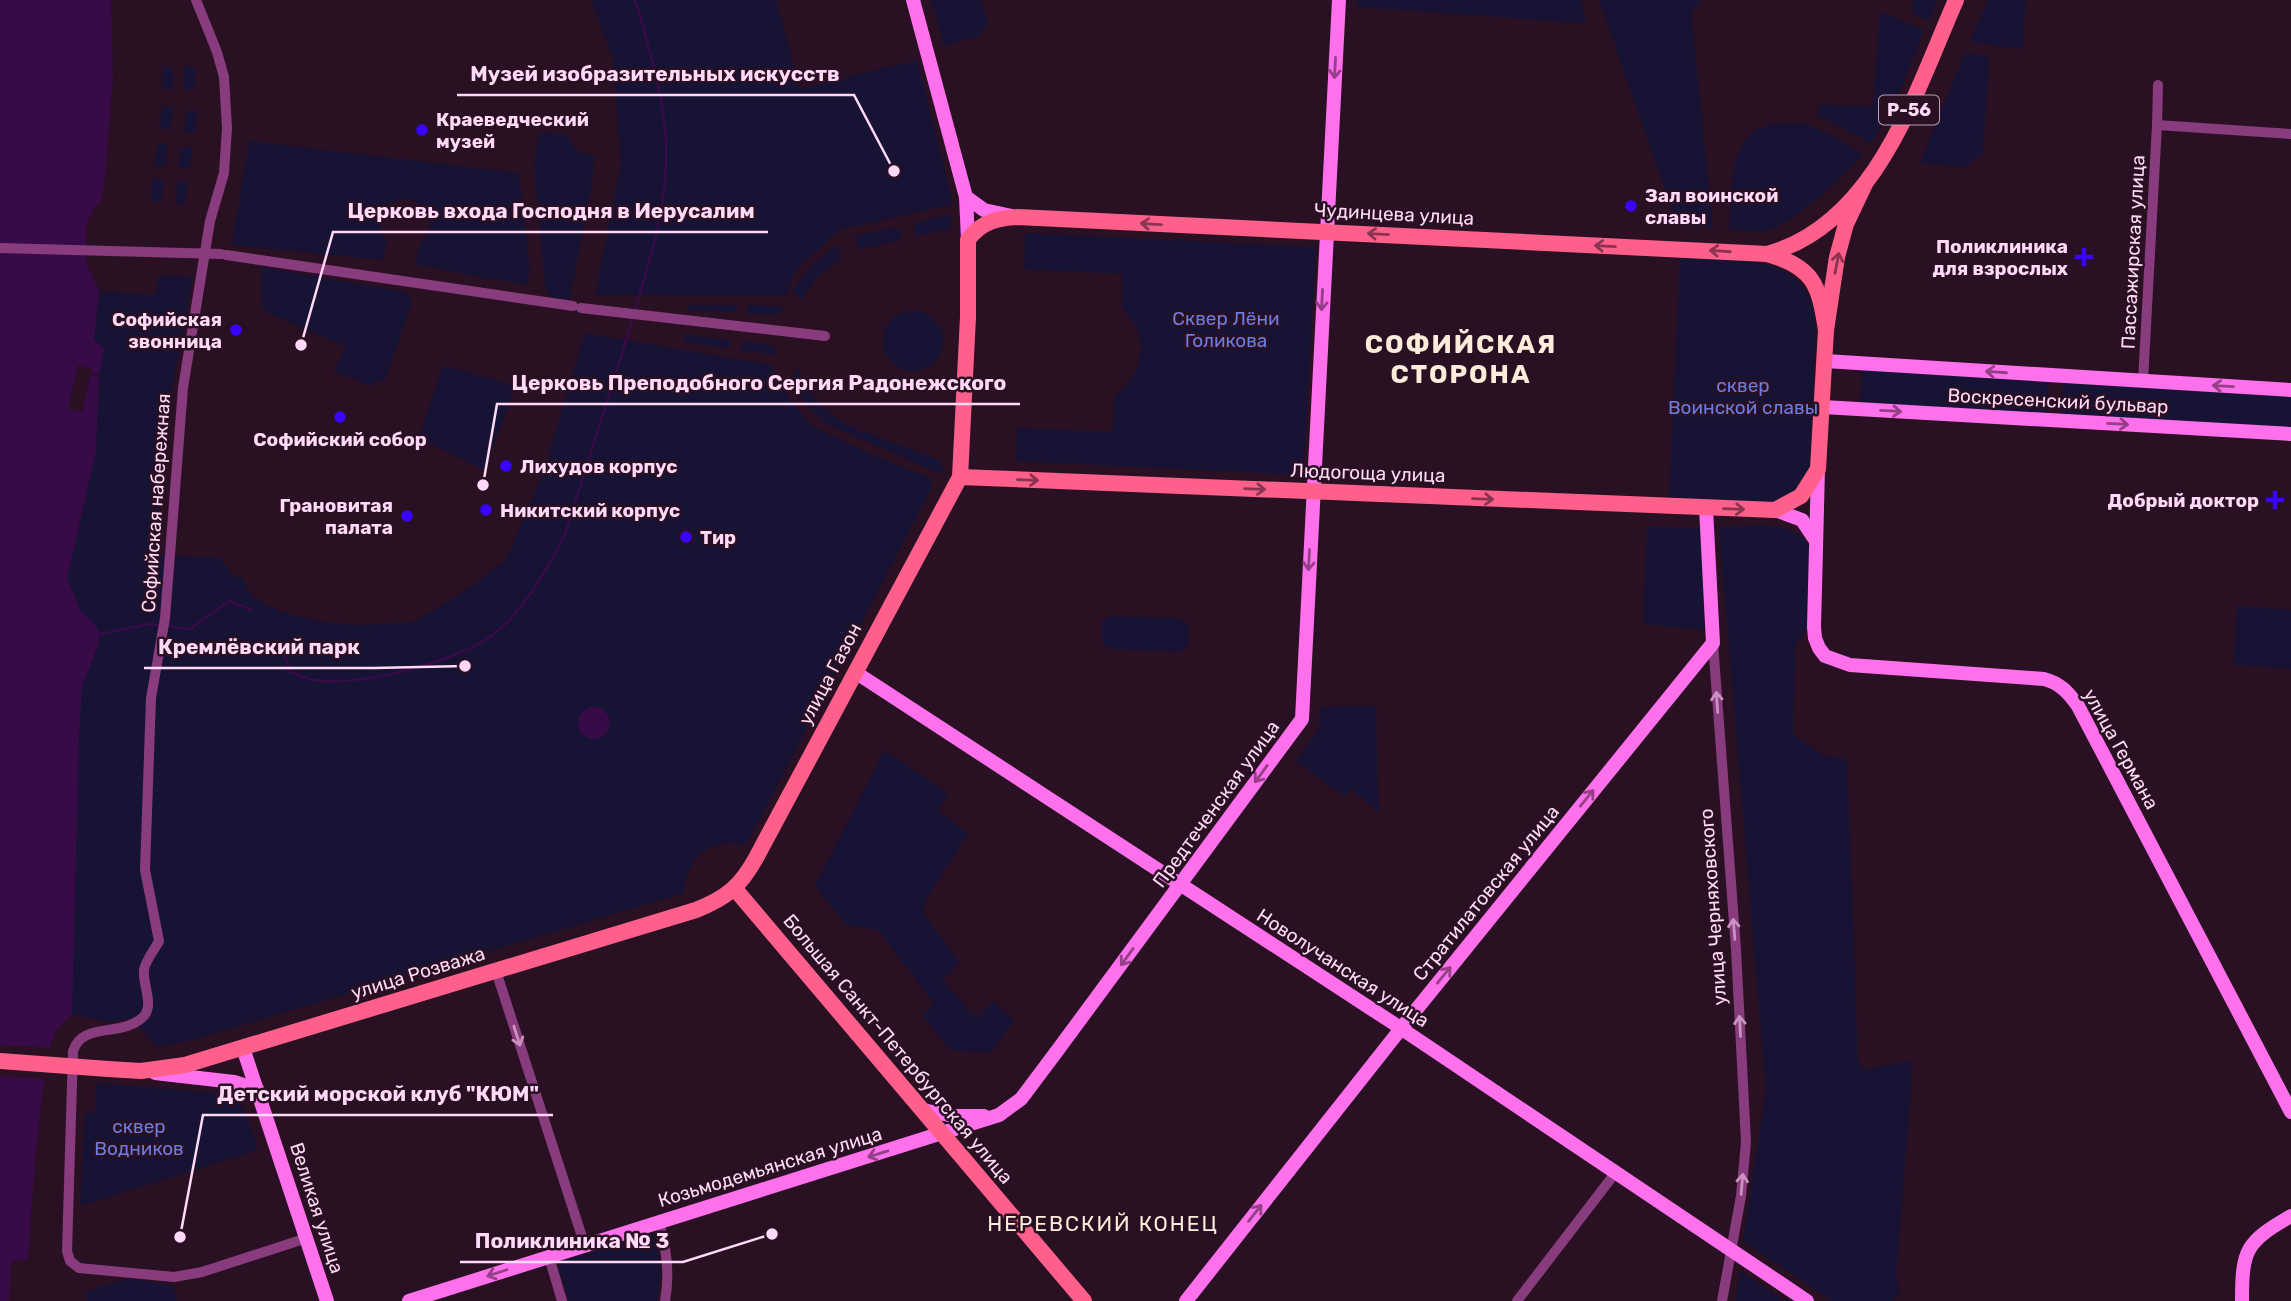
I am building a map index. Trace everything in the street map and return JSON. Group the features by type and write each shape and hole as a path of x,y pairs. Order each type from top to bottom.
{"main road":[{"name":"Р-56","path":"1864,186 1906,116 1955,0"},
{"name":"Чудинцева улица","path":"1767,254 1791,247 1808,237 1864,186"},
{"path":"1775,510 1801,496 1818,469 1826,330 1837,257 1846,224 1864,186"},
{"name":"Чудинцева улица","path":"968,240 973,232 984,225 1018,217 1767,254 1793,262 1813,281 1822,303 1826,330"},
{"path":"960,477 968,317 968,240"},
{"name":"Людогоща улица","path":"960,477 1775,510"},
{"name":"улица Газон","path":"735,889 749,872 960,477"},
{"name":"улица Розважа","path":"0,1061 141,1071 186,1065 696,910 718,902 735,889"},
{"name":"Большая Санкт-Петербургская улица","path":"735,889 1084,1301"}],"street":[{"name":"Софийская набережная","path":"196,0 224,77 227,117 223,173 210,220 183,388 165,618 151,698 145,870 159,941 144,968 147,1012 133,1024 113,1031 90,1033 76,1043 73,1051 67,1251 70,1261 79,1268 174,1277 202,1272 307,1238"},
{"path":"913,0 966,197 968,240"},
{"name":"Предтеченская улица","path":"943,1134 999,1115 1021,1099 1302,719 1339,0"},
{"name":"Пассажирская улица","path":"2143,381 2158,85"},
{"path":"2157,125 2291,134"},
{"name":"Чудинцева улица","path":"966,197 984,210 1018,217"},
{"path":"0,248 223,254 606,312 825,336"},
{"name":"Воскресенский бульвар","path":"1825,361 2291,390"},
{"name":"Воскресенский бульвар","path":"1823,407 2291,434"},
{"path":"1815,542 1818,469"},
{"name":"улица Черняховского","path":"1706,508 1713,643 1736,949 1746,1142 1741,1195 1722,1301"},
{"name":"Людогоща улица","path":"1775,510 1802,520 1808,525 1815,542"},
{"name":"улица Германа","path":"1815,542 1814,627 1819,649 1830,660 1861,667 2036,678 2051,681 2067,691 2078,706 2291,1112"},
{"name":"Стратилатовская улица","path":"1186,1301 1401,1028 1713,643"},
{"name":"Новолучанская улица","path":"855,672 1401,1028 1807,1301"},
{"path":"496,971 585,1246"},
{"name":"Великая улица","path":"243,1048 327,1301"},
{"path":"141,1071 234,1082 257,1089"},
{"path":"923,1110 954,1116 999,1115"},
{"name":"Козьмодемьянская улица","path":"409,1301 943,1134"},
{"path":"1517,1301 1616,1172"},
{"path":"2242,1301 2243,1264 2249,1248 2263,1233 2291,1216"},
{"path":"659,1222 667,1251 665,1301"},
{"path":"549,1257 562,1301"}],"green space":[{"path":"591,0 776,0 800,89 917,60 953,204 839,230 795,271 786,296 595,295 621,163 613,58"},
{"path":"931,0 981,0 988,24 979,36 944,46"},
{"path":"1357,0 1581,0 1586,23 1357,7"},
{"path":"1599,0 1703,0 1691,13 1713,228 1678,227"},
{"path":"1913,0 1938,0 1929,21 1913,14"},
{"path":"1988,0 2026,0 2022,49 1970,42"},
{"path":"1880,12 1924,30 1894,106 1871,143 1818,116 1819,105 1873,107"},
{"path":"1965,52 1989,57 1983,153 1966,167 1920,163"},
{"path":"184,66 195,67 195,89 184,89"},
{"path":"162,67 173,67 173,89 162,89"},
{"path":"163,106 173,108 170,130 159,128"},
{"path":"187,110 198,111 194,134 184,132"},
{"path":"1806,124 1863,154 1818,197 1779,226 1759,231 1729,229 1734,168 1745,141 1755,131 1768,125"},
{"path":"539,131 567,135 578,152 594,156 593,176 570,299 550,297 545,284 534,166"},
{"path":"249,141 519,173 530,272 526,285 416,265 419,249 430,223 426,211 420,205 406,200 391,204 381,217 386,243 383,260 232,245"},
{"path":"158,143 168,145 165,167 154,165"},
{"path":"182,146 192,147 189,169 178,168"},
{"path":"153,178 164,180 161,202 150,200"},
{"path":"178,181 188,182 185,204 175,203"},
{"path":"951,214 951,229 916,236 913,224"},
{"path":"898,227 901,240 858,249 855,236"},
{"name":"Сквер Лёни Голикова","path":"1025,233 1316,247 1303,475 1016,461 1017,428 1113,432 1115,396 1133,375 1141,353 1137,330 1122,308 1122,274 1024,269"},
{"path":"837,245 842,258 817,277 801,300 793,291 813,266"},
{"name":"сквер Воинской славы","path":"1680,258 1766,264 1784,271 1799,282 1810,299 1816,323 1809,469 1796,490 1771,504 1669,501"},
{"path":"261,267 405,292 411,298 411,305 384,382 378,380 373,386 334,371 346,347 262,310"},
{"path":"158,275 193,277 168,410 156,555 222,558 233,578 240,575 254,598 279,611 303,618 360,625 413,622 458,596 506,560 544,470 585,333 771,365 791,402 812,426 931,479 931,489 746,845 721,844 702,852 690,869 684,893 196,1039 157,1047 131,1018 109,1022 72,1014 82,686 98,646 94,623 80,611 67,578 96,451 99,376 104,349 94,340 99,291 156,295"},
{"path":"688,305 737,305 737,312 688,311"},
{"path":"748,305 779,306 782,312 779,315 747,314"},
{"path":"907,311 919,311 938,324 943,341 941,353 930,366 919,371 907,371 888,358 883,347 883,335 896,316"},
{"path":"686,334 731,340 729,348 686,343 683,340"},
{"path":"742,341 774,346 776,350 774,355 741,350"},
{"path":"443,365 516,386 484,470 419,438"},
{"path":"1862,367 2049,379 2047,416 1860,405"},
{"path":"797,368 818,402 832,414 849,426 942,461 941,474 827,424 805,404 790,379"},
{"path":"2063,379 2291,393 2291,430 2061,416"},
{"path":"1758,525 1785,529 1797,533 1806,541 1812,553 1809,626 1795,645 1793,734 1824,756 1847,759 1858,1064 1864,1070 1913,1061 1896,1276 1900,1294 1892,1301 1832,1301 1743,1241 1766,1091 1719,527"},
{"path":"1647,527 1700,528 1705,630 1643,624"},
{"path":"2237,606 2291,610 2291,669 2234,665"},
{"path":"1110,616 1182,619 1189,627 1188,645 1181,652 1109,649 1102,641 1102,621"},
{"path":"1376,706 1379,812 1350,789 1345,797 1296,761 1318,730 1321,707"},
{"path":"884,750 949,794 937,810 968,834 926,899 924,914 959,962 943,981 976,1018 993,1001 1014,1021 991,1052 952,1051 922,1016 934,1003 878,930 846,925 815,886"},
{"name":"сквер Водников","path":"96,1083 228,1094 244,1108 258,1150 80,1206 85,1112 95,1113"},
{"path":"655,1233 661,1271 657,1301 569,1301 560,1272 560,1262"},
{"path":"1740,1271 1785,1301 1736,1301"},
{"path":"129,1278 173,1286 177,1301 87,1301 86,1292"}],"shaded area":[{"path":"0,0 111,0 113,79 104,186 100,203 94,208 86,226 86,262 99,291 94,340 104,349 99,376 96,451 67,578 80,610 94,623 100,634 82,686 72,1014 56,1030 47,1055 35,1158 28,1259 11,1261 9,1301 0,1301"},
{"path":"594,707 606,711 610,723 606,735 594,739 582,735 578,723 582,711"}],"pier":[{"path":"78,365 99,374 90,375 82,412 68,409"},
{"path":"0,1045 52,1048 48,1079 0,1076"}],"waterway":[{"path":"635,0 655,71 666,140 665,185 661,209 635,312"},
{"path":"282,645 290,672 310,679 353,680 379,677 432,663 477,644 504,625 534,588 565,534 633,319"},
{"path":"100,634 149,624 190,629 229,601 252,610"}],"place":[{"name":"Краеведческий музей","path":"422,130"},
{"name":"Музей изобразительных искусств","path":"894,171"},
{"name":"Зал воинской славы","path":"1631,206"},
{"name":"Поликлиника для взрослых","path":"2084,257"},
{"name":"Софийская звонница","path":"236,330"},
{"name":"Церковь входа Господня в Иерусалим","path":"301,345"},
{"name":"Софийский собор","path":"340,417"},
{"name":"Лихудов корпус","path":"506,466"},
{"name":"Церковь Преподобного Сергия Радонежского","path":"483,485"},
{"name":"Добрый доктор","path":"2275,500"},
{"name":"Никитский корпус","path":"486,510"},
{"name":"Грановитая палата","path":"407,516"},
{"name":"Тир","path":"686,537"},
{"name":"Кремлёвский парк","path":"465,666"},
{"name":"Поликлиника № 3","path":"772,1234"},
{"name":"Детский морской клуб \"КЮМ\"","path":"180,1237"}],"district":[{"name":"СОФИЙСКАЯ СТОРОНА","path":"1461,359"},
{"name":"НЕРЕВСКИЙ КОНЕЦ","path":"1103,1223"}]}
